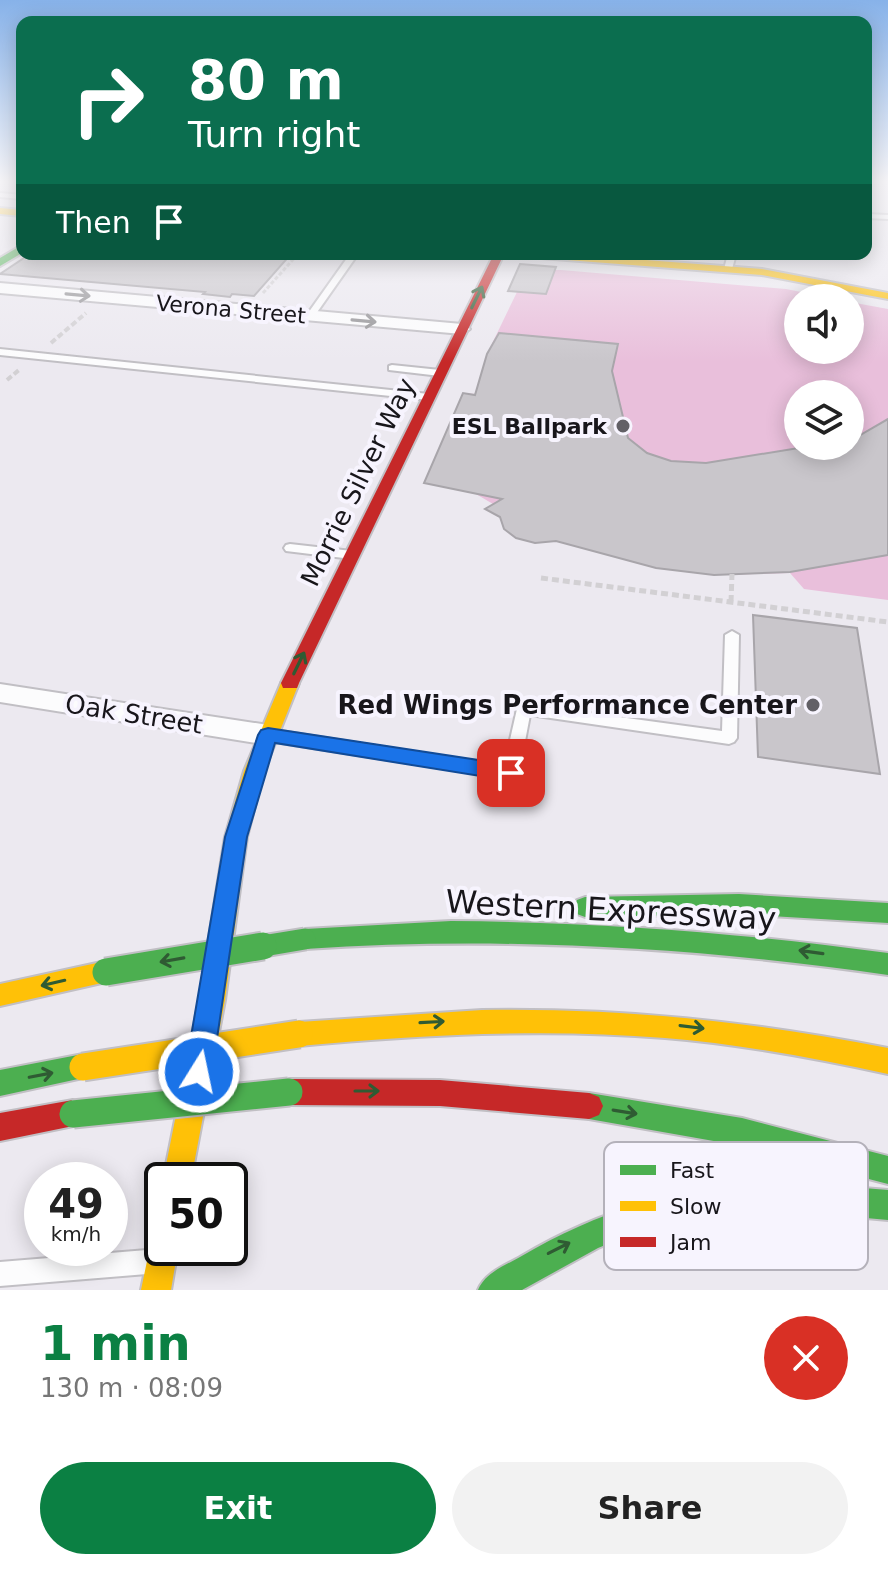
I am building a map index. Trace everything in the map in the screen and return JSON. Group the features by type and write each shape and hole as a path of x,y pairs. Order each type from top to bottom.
{"main road":[{"name":"Morrie Silver Way","path":"180,1162 212,1000 236,837 268,735 285,692 496,260"},
{"path":"680,260 730,262 888,296"},
{"path":"563,908 705,904 888,913"},
{"path":"305,939 504,913"},
{"name":"Western Expressway","path":"0,995 106,972 305,939 410,930 541,929 744,944 888,964"},
{"path":"0,1083 299,1034 474,1019 614,1020 759,1035 888,1061"},
{"path":"0,1127 177,1101 289,1092 404,1091 557,1102 720,1128 786,1142"},
{"path":"868,1165 888,1170"},
{"path":"868,1202 888,1205"},
{"path":"493,1290 545,1255 604,1228"},
{"path":"156,1290 160,1266"}],"street":[{"name":"Verona Street","path":"0,288 462,329"},
{"name":"Oak Street","path":"0,693 268,735"}],"lane":[{"path":"310,316 350,260"},
{"path":"0,352 429,397"},
{"path":"392,368 440,373"},
{"path":"290,548 352,555"},
{"path":"268,735 511,773 524,709 729,738 732,635"},
{"path":"0,1274 144,1256"}],"path":[{"path":"246,311 293,260"},
{"path":"731,602 732,574"},
{"path":"541,578 888,622"}],"shaded area":[{"name":"ESL Ballpark","path":"520,264 556,267 555,270 784,289 784,364 864,364 864,305 888,309 888,600 804,589 790,573 714,575 655,568 556,541 525,541 504,529 504,520 485,509 493,504 476,494 424,483 463,393 475,394 487,354 517,292 508,291"}],"building":[{"path":"21,260 286,260 254,296 232,294 230,297 203,294 205,292 0,274"},
{"path":"520,264 556,267 546,294 508,291"},
{"path":"499,333 618,344 612,371 628,438 647,453 671,461 706,463 784,450 784,460 864,460 864,433 888,419 888,555 790,572 714,575 656,568 556,541 535,543 516,538 504,529 500,517 485,509 502,499 424,483 463,393 475,395 487,354"},
{"name":"Red Wings Performance Center","path":"753,615 857,628 880,774 758,757"}],"traffic: fast":[{"path":"0,263 16,252"},
{"path":"585,907 739,904 888,913"},
{"path":"305,939 451,932 597,934 742,945 888,964"},
{"path":"106,972 305,939"},
{"path":"0,1083 83,1067"},
{"path":"73,1114 289,1092"},
{"path":"589,1106 742,1132 780,1142"},
{"path":"868,1165 888,1170"},
{"path":"868,1203 888,1205"},
{"path":"493,1290 542,1261 604,1231"}],"traffic: slow":[{"path":"606,260 762,272 888,296"},
{"path":"180,1162 212,1000 236,837 254,771 290,683"},
{"path":"0,995 106,972"},
{"path":"299,1034 482,1022 619,1023 749,1036 888,1061"},
{"path":"83,1067 299,1034"},
{"path":"156,1290 160,1266"}],"traffic: jam":[{"path":"290,683 496,260"},
{"path":"289,1092 440,1093 589,1106"},
{"path":"0,1127 73,1114"}],"place":[{"name":"ESL Ballpark","path":"623,426"},
{"name":"Red Wings Performance Center","path":"813,705"}],"route":[{"path":"199,1072 236,837 254,771 268,735 511,773"}]}
